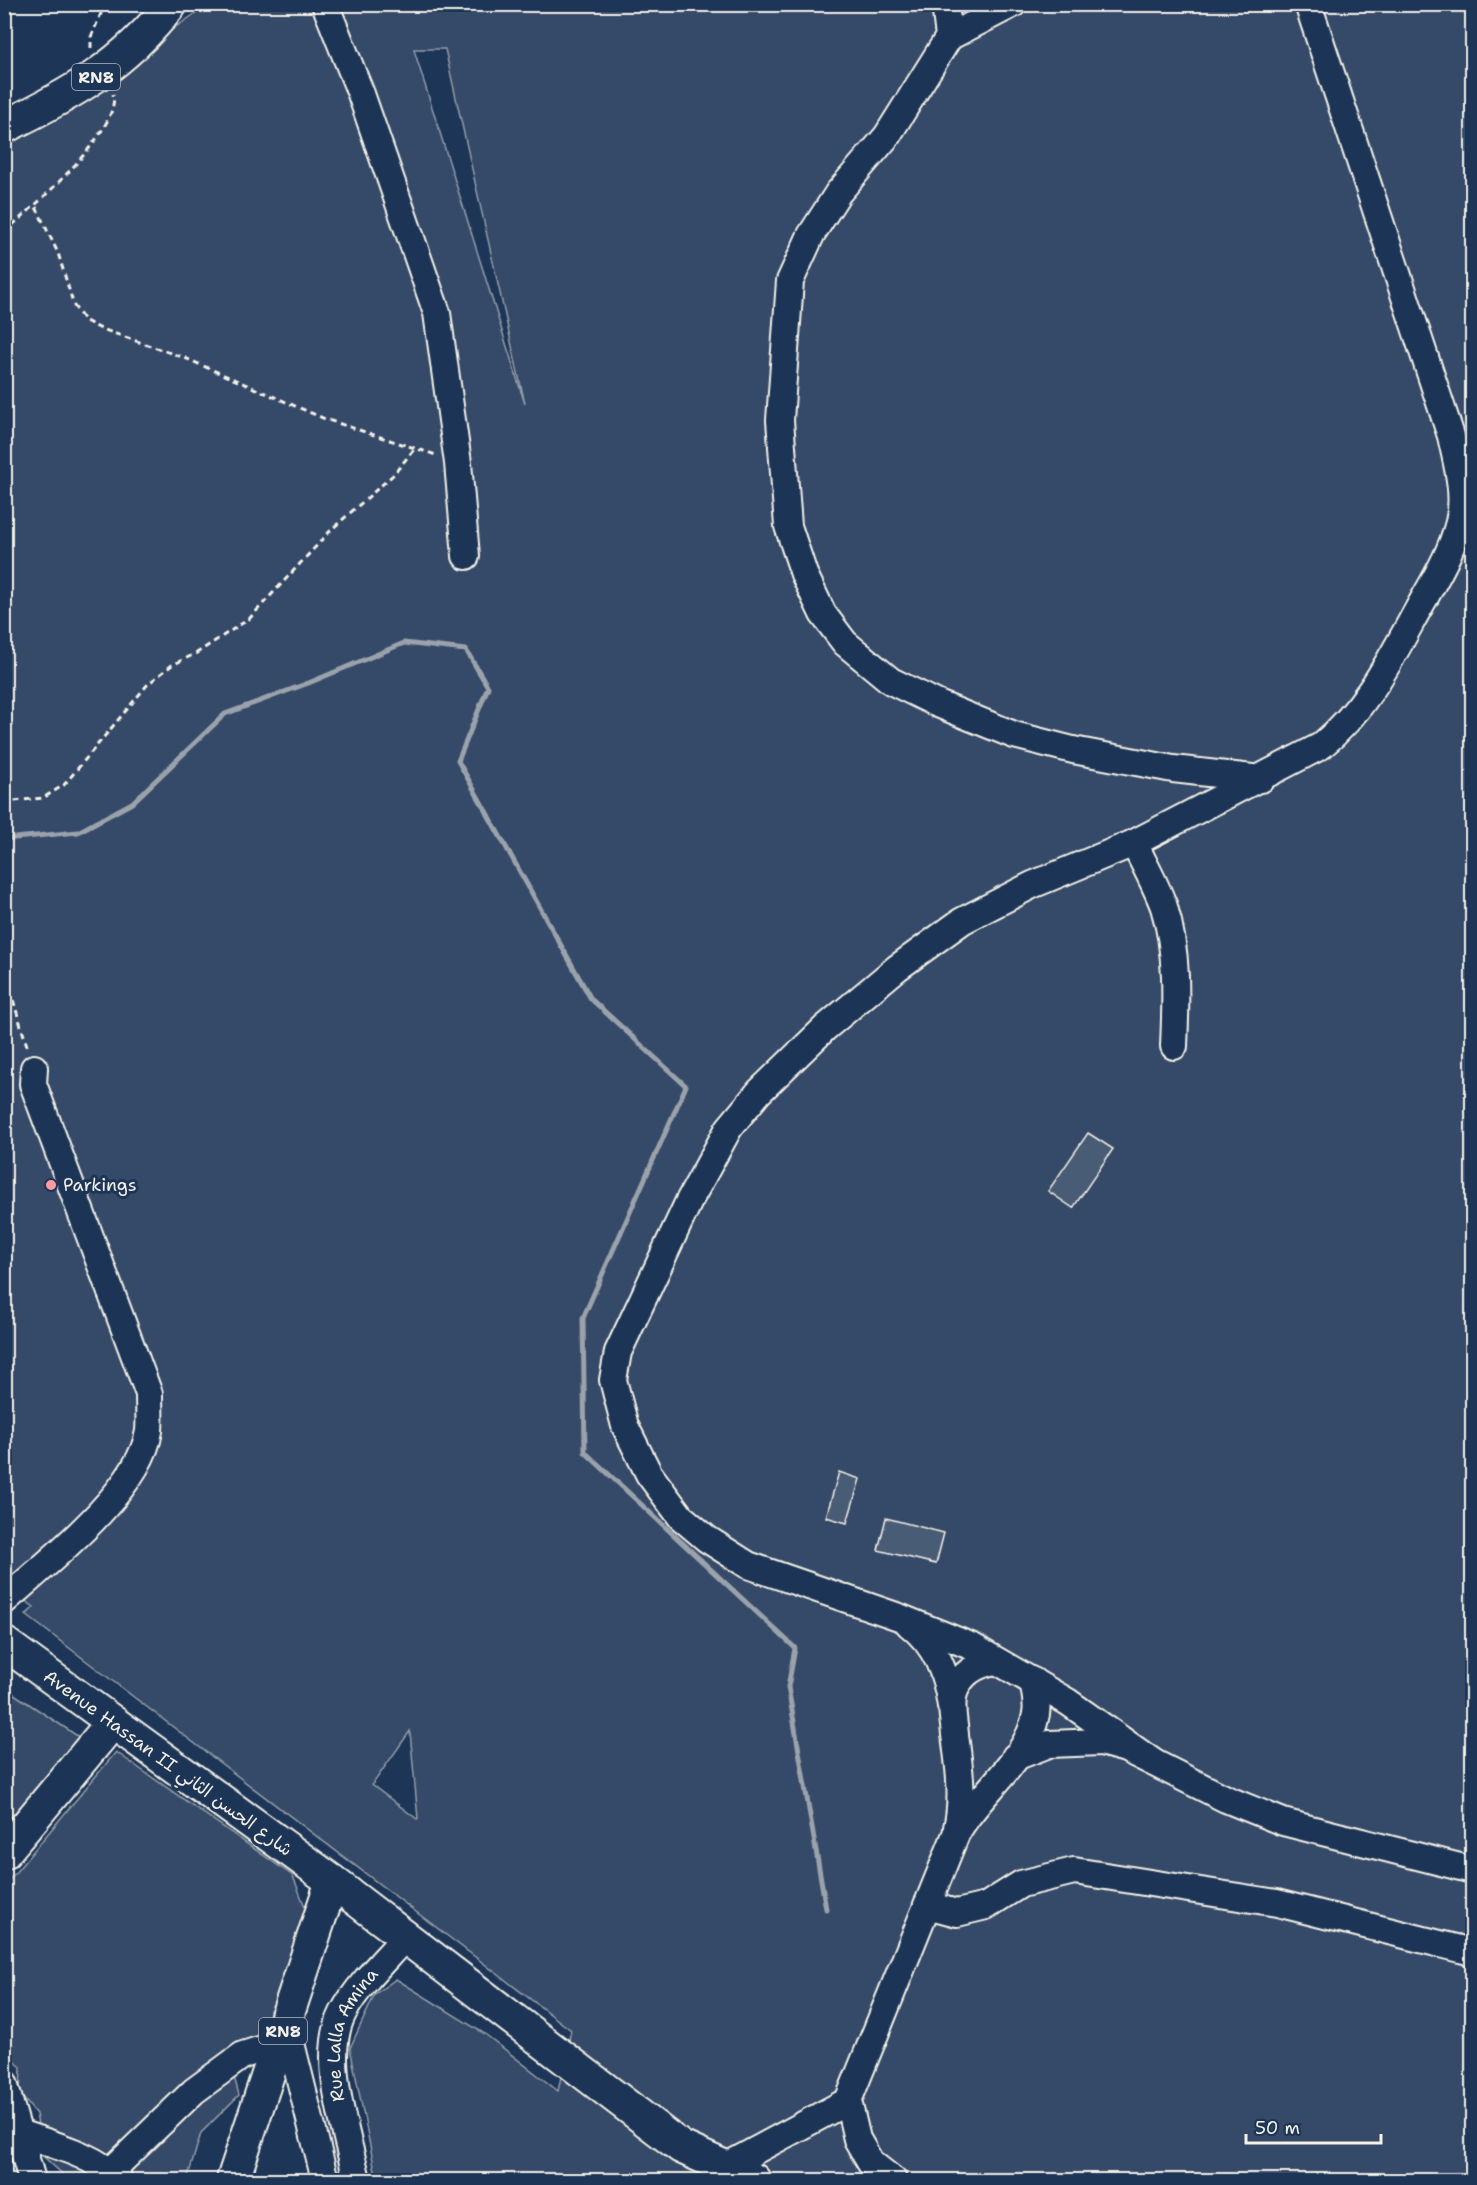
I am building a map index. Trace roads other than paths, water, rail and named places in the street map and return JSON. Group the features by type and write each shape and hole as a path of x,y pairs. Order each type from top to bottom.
{"main road":[{"name":"RN8","path":"4,128 63,98 105,72 149,33 171,4"},
{"name":"Avenue Hassan II شارع الحسن الثاني","path":"4,1643 332,1881 681,2147 754,2181"},
{"path":"4,1853 112,1723"},
{"name":"RN8","path":"233,2181 332,1881"}],"street":[{"path":"325,4 361,94 437,313 458,463 466,556"},
{"path":"945,4 949,38"},
{"path":"1013,4 949,38 887,136 838,193 811,235 790,281 780,420 788,526 804,574 823,614 845,643 891,681 938,704 1014,735 1073,750 1173,769 1261,779"},
{"path":"1153,1762 1033,1681 950,1636 748,1564 707,1539 681,1517 649,1474 625,1426 613,1380 618,1352 695,1191 729,1128 759,1092 825,1028 897,968 962,921 1032,885 1134,843 1322,746 1344,728 1371,693 1448,553 1460,521 1462,495 1451,436 1308,4"},
{"path":"1134,843 1163,906 1172,940 1176,998 1174,1046"},
{"path":"4,1601 106,1506 134,1468 149,1432 149,1394 33,1084 34,1068"},
{"path":"898,1617 927,1640 939,1658 947,1678 961,1799 956,1834"},
{"path":"952,1712 954,1693 964,1676 980,1664 996,1661"},
{"path":"893,2181 870,2162 857,2139 848,2100 956,1834 974,1805 1015,1757 1027,1739 1036,1714 1033,1681"},
{"path":"1015,1757 1049,1744 1101,1742 1126,1749 1226,1799 1283,1822 1473,1870"},
{"path":"927,1905 957,1913 986,1906 1021,1884 1074,1871 1277,1903 1473,1952"},
{"name":"Rue Lalla Amina","path":"357,2181 333,2066 335,2035 344,2012 405,1936"},
{"path":"19,2133 72,2151 115,2176 194,2091 243,2055 282,2034 326,2181"},
{"path":"4,2083 32,2181"},
{"path":"723,2168 848,2100"}],"waterway":[{"path":"4,839 78,832 132,803 225,714 311,682 404,643 466,650 488,687 458,761 591,999 686,1086 583,1318 585,1452 795,1648 788,1687 826,1909"}],"place":[{"name":"Parkings","path":"51,1185"}]}
